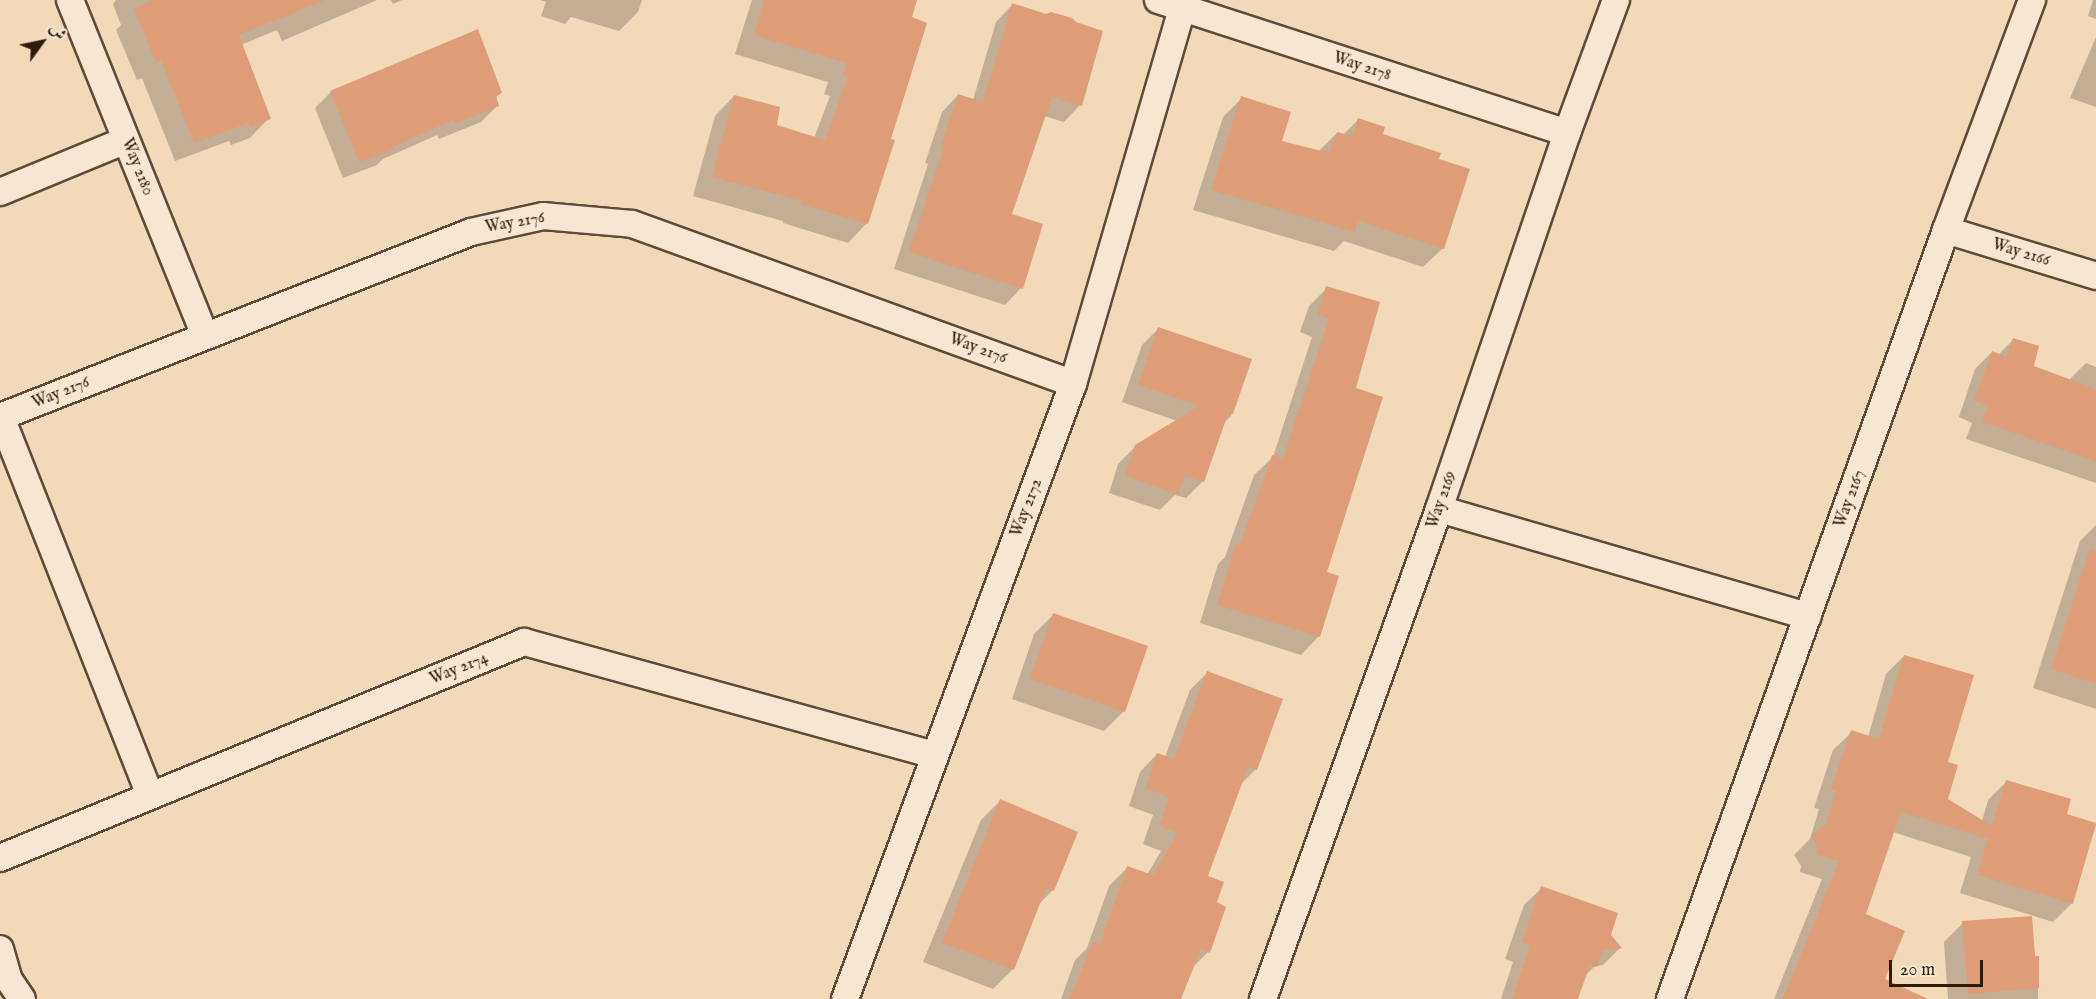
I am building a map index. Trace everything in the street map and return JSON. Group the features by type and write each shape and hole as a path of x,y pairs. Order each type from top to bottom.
{"street":[{"name":"Way 2180","path":"70,0 205,335"},
{"name":"Way 2178","path":"1158,0 1567,133"},
{"name":"Way 2169","path":"1263,999 1439,509 1567,133 1616,0"},
{"name":"Way 2167","path":"1670,999 1946,230 2032,0"},
{"name":"Way 2172","path":"845,999 1073,384 1182,9"},
{"path":"0,192 126,140"},
{"name":"Way 2176","path":"0,417 471,232 543,216 632,224 1073,384"},
{"name":"Way 2166","path":"1946,230 2096,276"},
{"path":"0,417 150,796"},
{"path":"1439,509 1808,616"},
{"name":"Way 2174","path":"0,858 524,642 934,755"},
{"path":"0,949 9,980 22,999"}],"building":[{"path":"152,0 323,1 239,35 271,119 251,127 248,123 194,143 161,60 156,62 134,9"},
{"path":"764,0 917,0 912,17 927,23 891,139 895,140 868,224 801,204 802,201 712,177 734,95 780,107 777,125 825,140 848,77 843,75 846,63 754,35"},
{"path":"1012,3 1046,14 1051,12 1072,18 1076,22 1103,31 1082,106 1052,97 1012,214 1043,224 1023,289 909,252 944,147 941,146 958,94 983,102"},
{"path":"478,29 502,93 496,96 499,106 455,124 453,120 394,146 395,149 359,162 330,91"},
{"path":"1241,96 1291,112 1282,141 1329,153 1337,132 1352,136 1358,118 1385,127 1383,134 1441,153 1439,159 1470,169 1444,249 1358,221 1355,232 1211,190"},
{"path":"1326,286 1380,302 1356,388 1383,397 1327,572 1339,576 1320,637 1217,605 1236,544 1240,545 1272,455 1283,459 1329,319 1318,314"},
{"path":"1158,327 1252,359 1233,414 1228,414 1204,482 1185,476 1178,494 1125,476 1135,445 1199,406 1138,385"},
{"path":"2013,338 2039,346 2034,366 2096,389 2096,461 1982,422 1988,406 1974,401 1992,351 2007,357"},
{"path":"2090,549 2096,550 2096,684 2051,669"},
{"path":"1053,613 1148,646 1125,712 1030,679"},
{"path":"1904,655 1974,675 1948,762 1958,765 1948,799 1992,826 2006,780 2071,799 2067,814 2096,823 2073,904 1977,875 1988,839 1901,812 1866,914 1905,931 1885,979 1928,999 1783,999 1839,861 1817,854 1818,848 1811,836 1826,824 1836,791 1831,789 1851,730 1879,739"},
{"path":"1207,671 1283,699 1257,770 1248,767 1208,876 1224,882 1217,902 1226,907 1210,953 1201,949 1181,999 1070,999 1093,941 1100,944 1127,866 1153,875 1178,833 1160,826 1169,797 1146,788 1157,753 1174,759"},
{"path":"1000,799 1078,832 1054,891 1046,888 1014,970 942,943"},
{"path":"1541,886 1618,913 1611,935 1622,948 1603,951 1596,967 1590,965 1578,999 1512,999 1530,945 1522,942"},
{"path":"2032,916 2035,956 2039,956 2039,988 1968,994 1962,921"}]}
